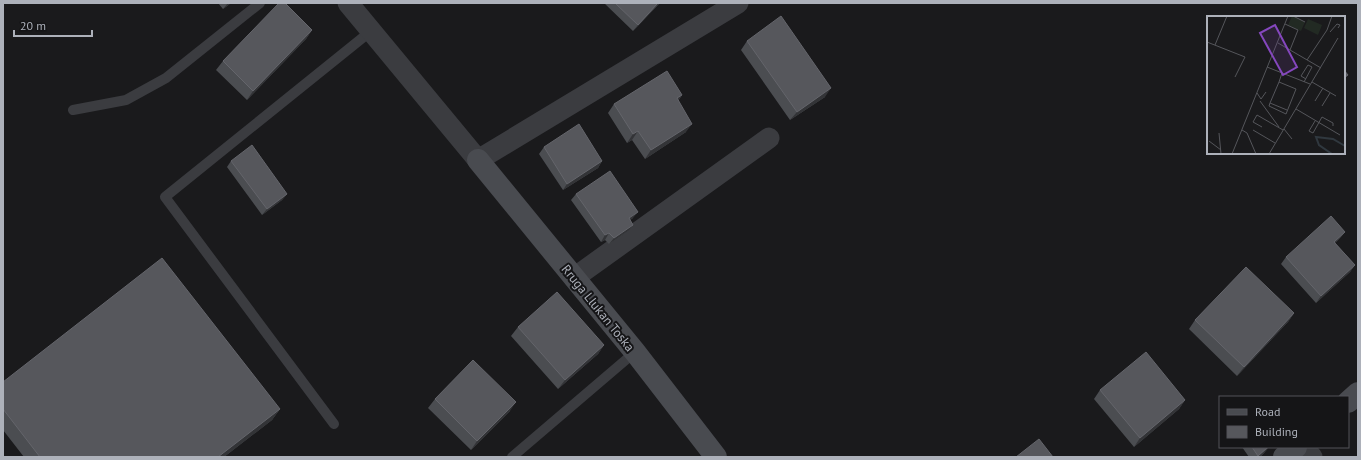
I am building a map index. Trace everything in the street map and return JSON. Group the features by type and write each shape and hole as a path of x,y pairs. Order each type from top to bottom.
{"street":[{"name":"Rruga Llukan Toska","path":"348,3 635,352 716,457"},
{"path":"478,160 738,3"},
{"path":"574,278 769,138"},
{"path":"1349,401 1358,394"},
{"path":"1284,457 1295,448"},
{"path":"1305,448 1312,457"}],"lane":[{"path":"72,110 126,100 166,78 260,3"},
{"path":"334,424 165,197 371,31"},
{"path":"512,457 635,352"}],"building":[{"path":"279,3 285,3 312,30 253,91 223,61"},
{"path":"615,3 658,3 638,25"},
{"path":"781,16 831,88 797,112 747,41"},
{"path":"667,71 682,95 677,98 692,124 651,150 638,131 633,134 614,104"},
{"path":"579,124 602,161 567,184 544,147"},
{"path":"252,145 287,194 267,209 231,161"},
{"path":"610,171 638,212 629,218 633,225 614,238 609,233 605,235 576,194"},
{"path":"1331,216 1345,232 1334,242 1355,265 1321,296 1286,257"},
{"path":"162,258 280,409 218,457 40,457 3,409 3,382"},
{"path":"1246,267 1294,313 1244,367 1195,320"},
{"path":"557,292 604,345 565,380 518,327"},
{"path":"1146,352 1185,400 1140,438 1100,390"},
{"path":"473,360 516,402 477,441 435,399"},
{"path":"1039,439 1053,457 1016,457"},
{"path":"1253,448 1267,448 1258,456"}]}
